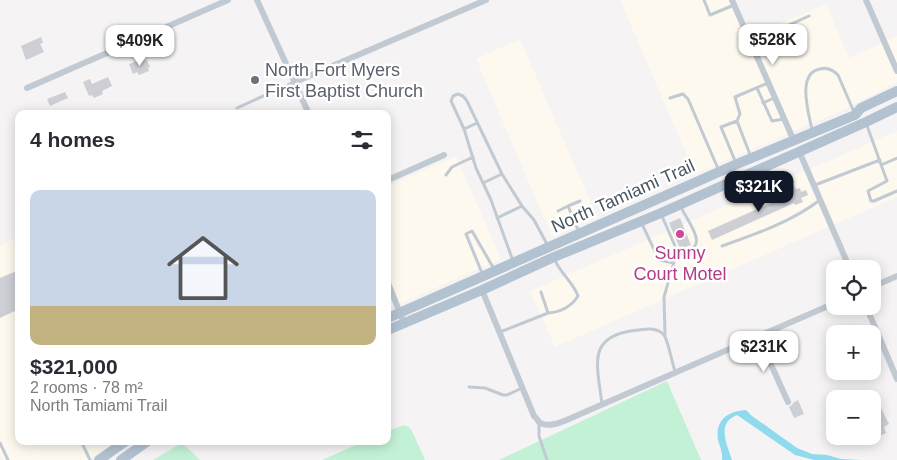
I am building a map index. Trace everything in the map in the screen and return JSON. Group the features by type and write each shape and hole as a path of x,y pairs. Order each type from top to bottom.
{"main road":[{"name":"North Tamiami Trail","path":"391,327 402,318 482,275 855,115 861,108 897,91"},
{"name":"North Tamiami Trail","path":"391,318 402,318 482,290 554,257 661,213 897,107"},
{"path":"799,151 813,138 828,130 834,124"},
{"path":"768,165 787,150 794,141"},
{"path":"618,230 624,221 643,208 644,204"},
{"path":"584,245 588,239 604,230 608,220"},
{"path":"99,460 120,445"},
{"path":"121,460 142,445"}],"street":[{"path":"27,88 228,0"},
{"path":"257,0 307,110"},
{"path":"295,82 486,0"},
{"path":"866,0 897,71"},
{"path":"733,2 794,141"},
{"path":"799,151 846,260"},
{"path":"391,179 444,156"},
{"path":"881,283 897,276"},
{"path":"391,290 402,318"},
{"path":"482,290 534,416 546,426 602,404 826,307"},
{"path":"870,315 895,370 897,379"},
{"path":"758,336 788,402"}],"lane":[{"path":"704,0 710,15 733,2"},
{"path":"750,42 810,16"},
{"path":"813,133 805,87 809,76 817,69 823,68 834,71 838,75 855,115"},
{"path":"237,108 295,82"},
{"path":"737,164 721,128 737,121 740,114 735,97 768,83"},
{"path":"757,88 772,121 785,119"},
{"path":"514,262 464,129 451,101 453,96 458,94 467,101 502,174 522,206 534,220 548,247"},
{"path":"670,98 683,94 688,99 719,172"},
{"path":"763,103 775,98"},
{"path":"737,121 752,158"},
{"path":"866,122 887,181 868,191 871,201 874,202 897,191"},
{"path":"464,129 477,123"},
{"path":"446,176 452,167 473,157"},
{"path":"814,185 897,158"},
{"path":"483,183 502,174"},
{"path":"722,246 802,213 820,200"},
{"path":"558,210 580,201"},
{"path":"678,253 692,249 696,242 694,230 680,204"},
{"path":"497,218 522,206"},
{"path":"568,206 579,233"},
{"path":"661,213 678,253 664,297 664,336 675,372"},
{"path":"641,221 658,260 674,263"},
{"path":"482,275 466,234 472,231 494,270"},
{"path":"499,332 548,312 563,310 574,303 578,296 559,270 554,257"},
{"path":"541,292 548,312"},
{"path":"602,404 597,363 598,352 604,342 612,336 650,329 659,331 664,336"},
{"path":"469,387 485,388 503,395 522,388"},
{"path":"539,422 539,436 547,460"},
{"path":"0,443 8,460"},
{"path":"83,445 90,460"}],"shaded area":[{"path":"620,0 731,0 748,37 826,4 849,58 897,36 897,82 839,112 695,174"},
{"path":"520,39 597,217 552,237 476,59"},
{"path":"897,131 897,197 555,347 530,291"},
{"path":"456,156 501,259 391,308 391,185"},
{"path":"15,239 15,445 110,445 89,460 3,460 0,453 0,245"}],"green space":[{"path":"667,381 701,460 499,460"},
{"path":"404,425 409,427 425,460 322,460 356,445 391,445 391,430"},
{"path":"179,445 184,445 200,460 153,460"}],"water":[{"path":"746,410 797,448 812,454 827,455 841,459 862,460 814,460 795,455 737,415 727,423 725,429 726,441 732,460 722,460 722,452 718,440 721,422 734,412"}],"building":[{"path":"41,37 43,43 40,44 44,52 26,60 21,46"},
{"path":"147,60 150,67 148,68 149,71 139,75 137,72 133,74 129,64"},
{"path":"108,77 112,86 102,91 103,94 94,98 92,95 89,96 83,82 90,79 92,84"},
{"path":"65,92 68,98 50,106 47,99"},
{"path":"794,186 796,189 800,188 801,192 806,190 808,195 801,198 803,202 795,205 794,203 712,240 708,231 791,194 789,189"},
{"name":"Sunny Court Motel","path":"680,218 691,245 680,249 669,223"},
{"path":"15,272 15,311 0,318 0,278"},
{"path":"798,400 804,414 794,418 789,407"},
{"path":"881,408 889,424 884,427 886,433 881,436"}],"place":[{"name":"North Fort Myers First Baptist Church","path":"255,80"},
{"name":"Sunny Court Motel","path":"680,234"}]}
